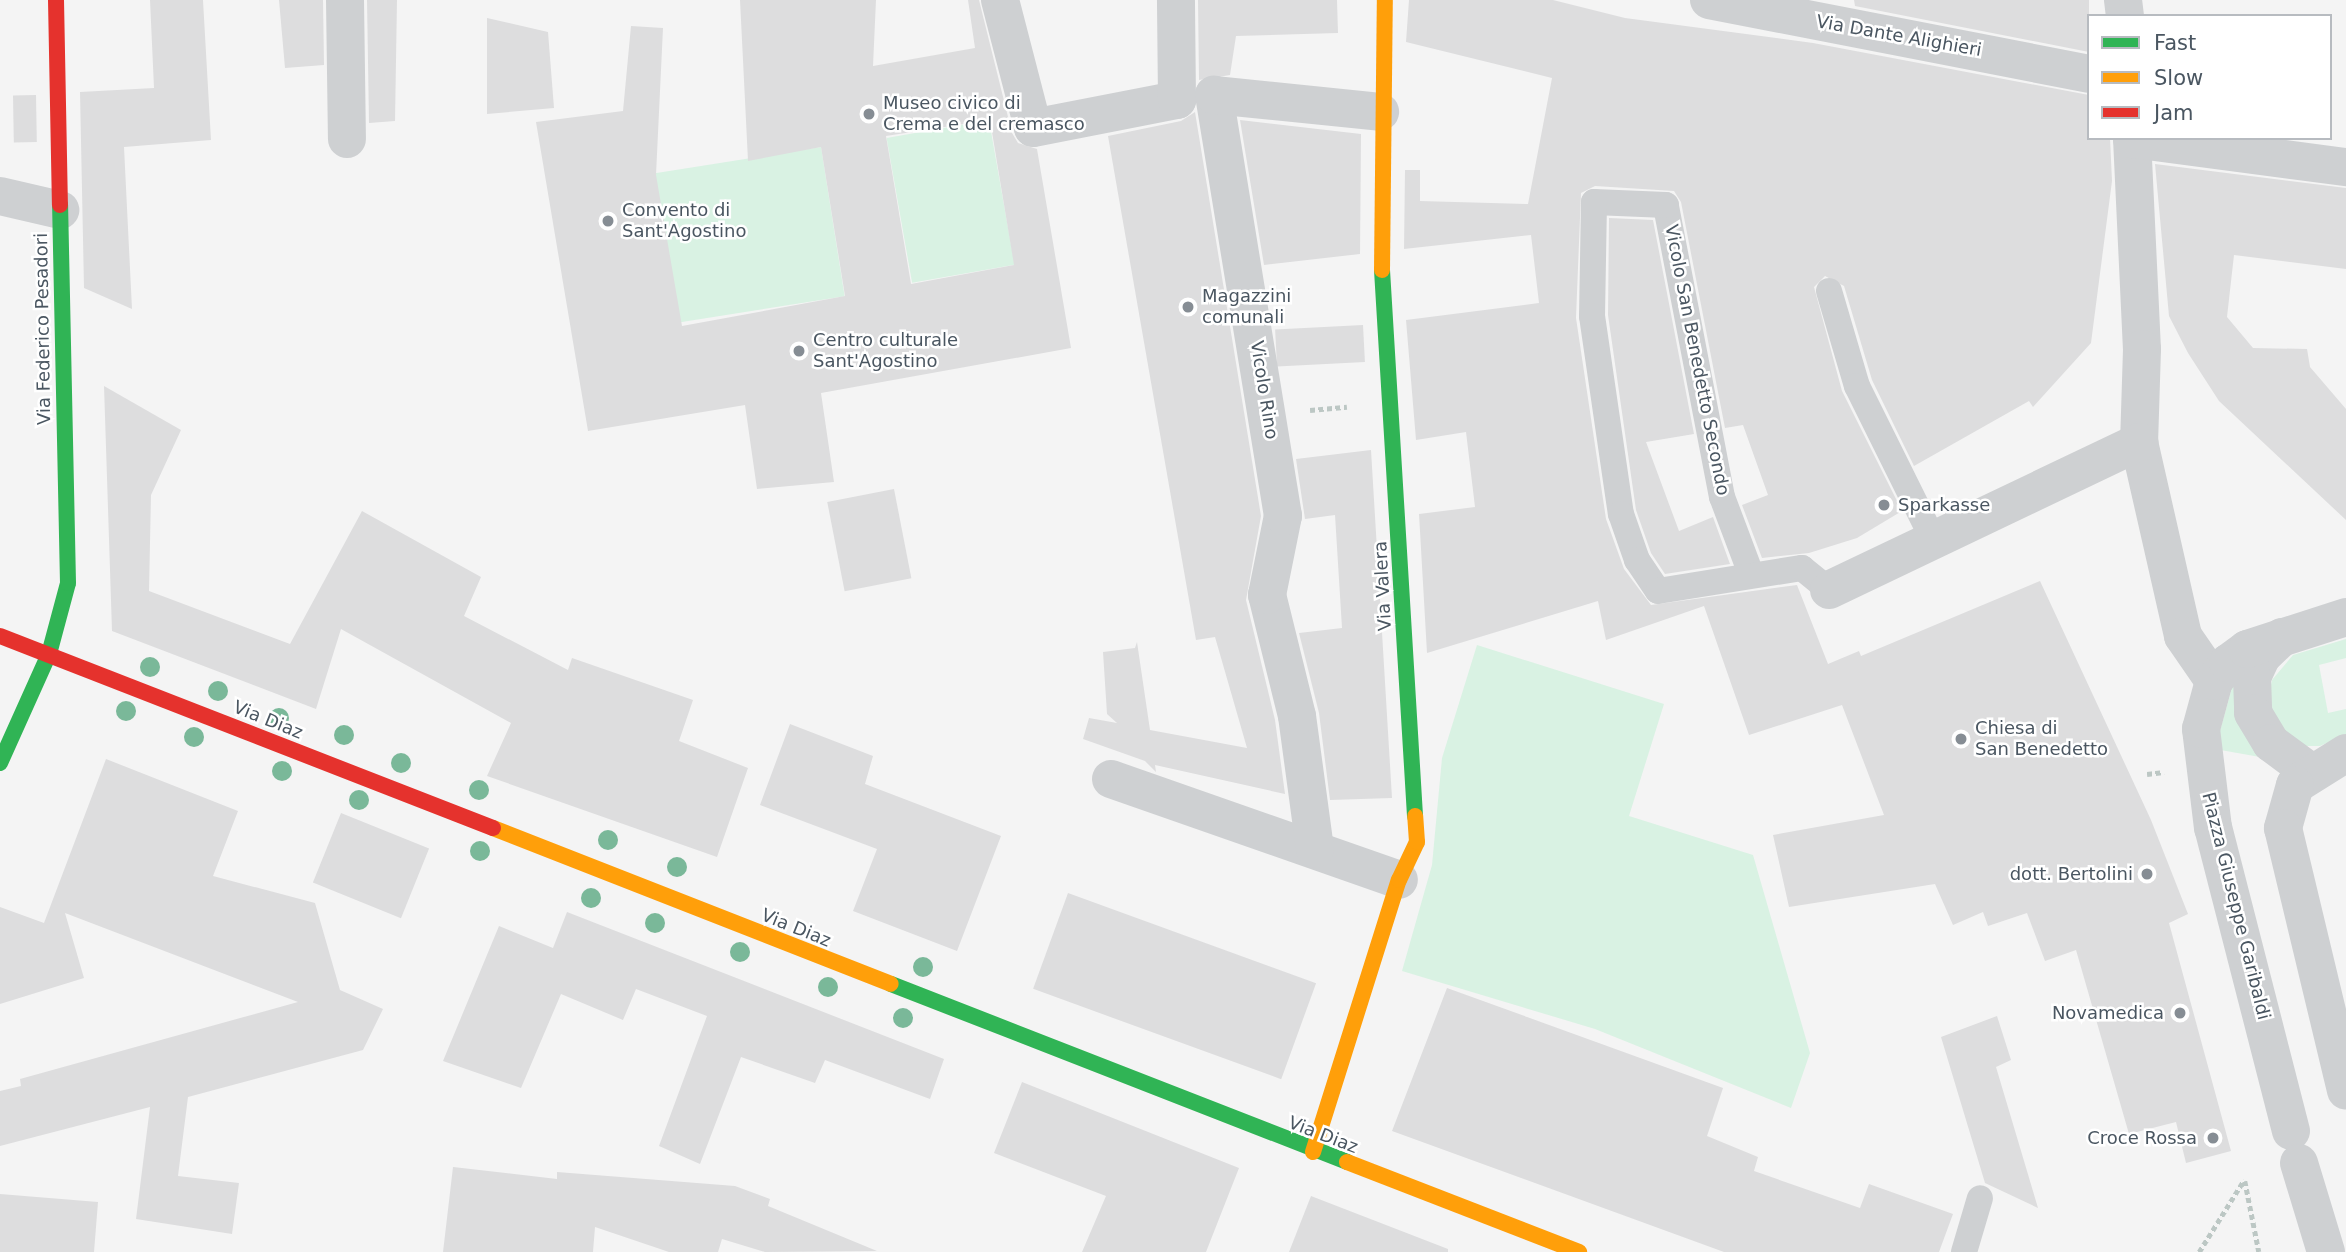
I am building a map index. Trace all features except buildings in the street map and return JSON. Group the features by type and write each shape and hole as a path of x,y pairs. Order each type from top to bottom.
{"street":[{"name":"Via Federico Pesadori","path":"0,763 49,654 68,583 56,0"},
{"path":"345,0 347,139"},
{"path":"1000,0 1033,128 1177,100 1176,0"},
{"name":"Via Valera","path":"1313,1152 1399,880 1417,842 1393,402 1382,279 1380,112 1385,0"},
{"name":"Via Dante Alighieri","path":"1710,0 1834,12 2087,74"},
{"name":"Vicolo Rino","path":"1315,849 1297,716 1266,595 1283,516 1269,414 1214,94 1380,112"},
{"path":"2132,140 2142,349 2139,442 2183,636 2214,681 2248,649 2346,617"},
{"path":"2140,140 2346,167"},
{"path":"0,196 60,210"},
{"path":"1829,590 2139,442"},
{"name":"Via Diaz","path":"0,636 1313,1152 1579,1252"},
{"path":"2284,636 2262,656 2252,677 2253,713 2271,743 2309,771"},
{"name":"Piazza Giuseppe Garibaldi","path":"2214,681 2201,729 2213,828 2295,1147 2326,1252"},
{"path":"2346,753 2309,771 2287,800 2283,828 2346,1091"},
{"path":"1111,779 1399,880"}],"lane":[{"name":"Vicolo San Benedetto Secondo","path":"1594,202 1666,205 1722,497 1751,574 1658,591 1637,560 1621,514 1591,316 1594,202"},
{"path":"1829,290 1857,386 1934,541"},
{"path":"1751,574 1802,568 1829,590"},
{"path":"1964,1252 1980,1198"}],"path":[{"path":"1269,414 1393,402"},
{"path":"2199,1252 2244,1180 2259,1252"}],"green space":[{"path":"989,120 1015,265 912,283 887,138"},
{"path":"821,147 845,296 679,322 655,173"},
{"path":"2346,639 2346,658 2319,665 2328,713 2346,709 2346,734 2320,746 2304,746 2285,735 2267,703 2272,680 2293,655"},
{"path":"1477,645 1664,704 1629,816 1753,855 1810,1053 1791,1108 1595,1029 1402,971 1432,865 1442,758"},
{"path":"2233,684 2271,759 2215,749"}],"traffic: fast":[{"path":"0,763 49,654 68,583 60,205"},
{"path":"1382,270 1415,816"},
{"path":"891,984 1347,1162"}],"traffic: slow":[{"path":"1382,270 1385,0"},
{"path":"1313,1152 1399,880 1417,842 1415,816"},
{"path":"493,828 891,984"},
{"path":"1347,1162 1579,1252"}],"traffic: jam":[{"path":"56,0 60,205"},
{"path":"0,636 493,828"}],"place":[{"name":"Museo civico di Crema e del cremasco","path":"869,114"},
{"name":"Convento di Sant'Agostino","path":"608,221"},
{"name":"Magazzini comunali","path":"1188,307"},
{"name":"Centro culturale Sant'Agostino","path":"799,351"},
{"name":"Sparkasse","path":"1884,505"},
{"name":"Chiesa di San Benedetto","path":"1961,739"},
{"name":"dott. Bertolini","path":"2147,874"},
{"name":"Novamedica","path":"2180,1013"},
{"name":"Croce Rossa","path":"2213,1138"}]}
